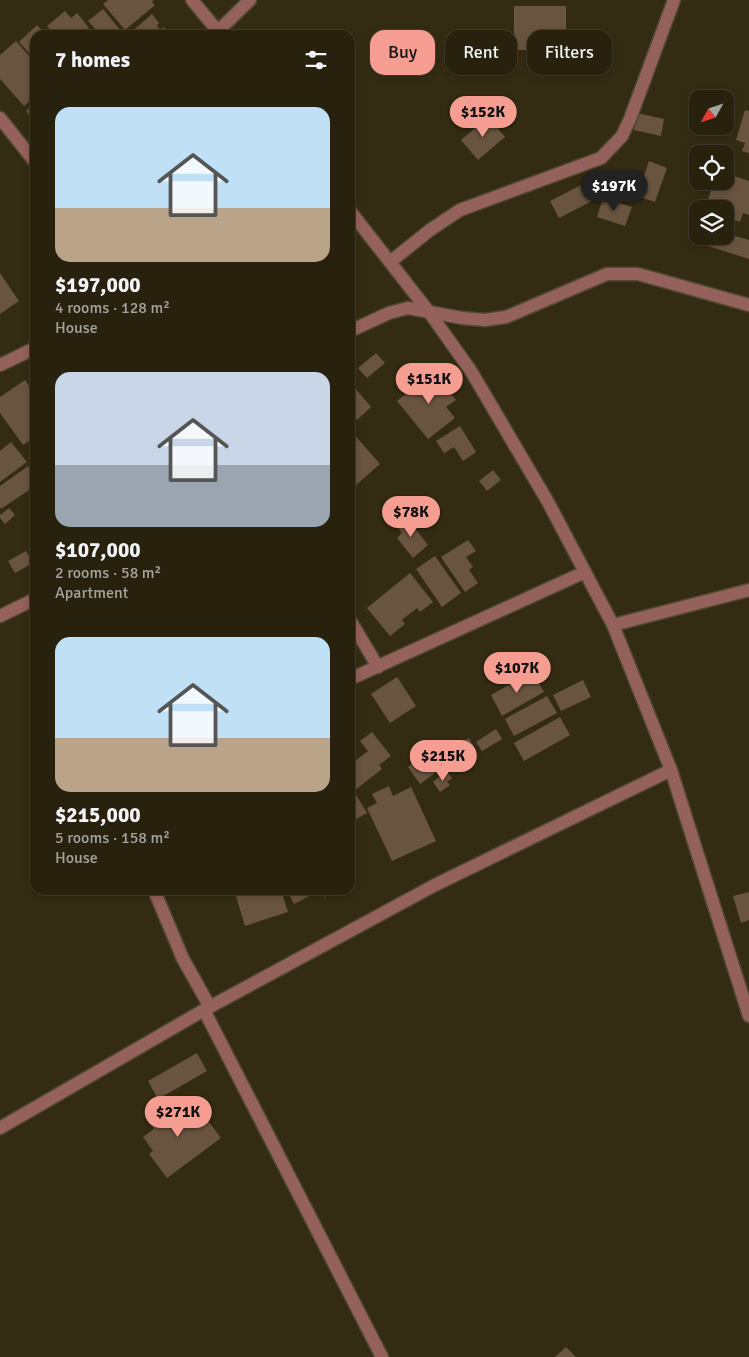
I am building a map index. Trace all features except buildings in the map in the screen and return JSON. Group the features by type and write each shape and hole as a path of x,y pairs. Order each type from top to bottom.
{"street":[{"path":"192,0 217,30"},
{"path":"222,30 250,0"},
{"path":"390,262 430,230 460,210 601,158 622,136 630,119 674,0"},
{"path":"0,118 30,156"},
{"path":"355,217 429,312 471,371 548,502 613,625 671,770 749,1016"},
{"path":"355,329 389,313 408,308 485,320 506,317 607,274 638,274 749,305"},
{"path":"0,366 30,351"},
{"path":"355,677 586,572"},
{"path":"613,625 749,590"},
{"path":"0,616 30,601"},
{"path":"355,628 378,667"},
{"path":"0,1128 207,1008 435,884 671,770"},
{"path":"156,895 207,1008 382,1357"}]}
